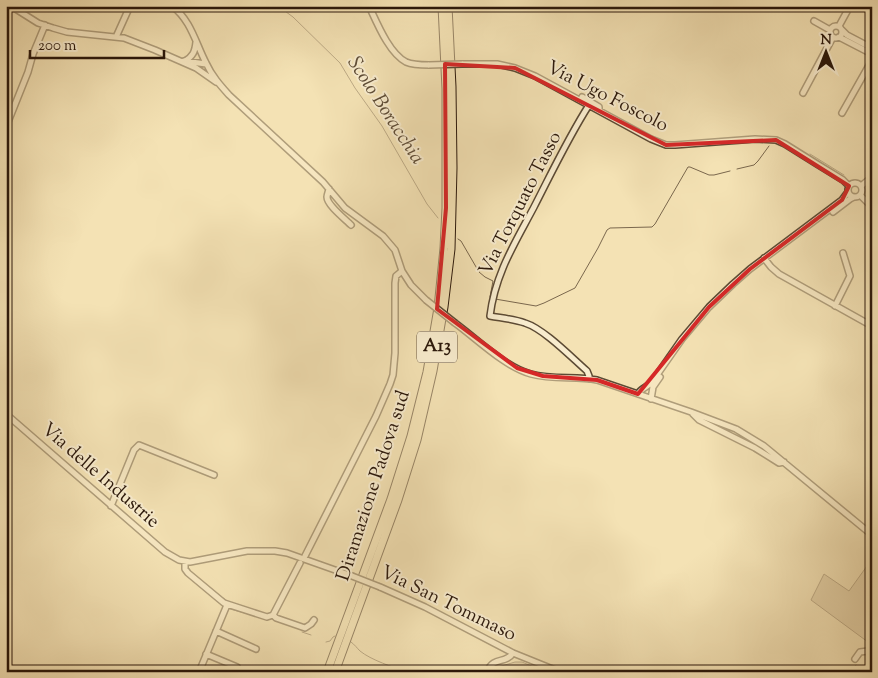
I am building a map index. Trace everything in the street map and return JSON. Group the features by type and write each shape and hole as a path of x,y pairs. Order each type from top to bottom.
{"highway":[{"name":"Diramazione Padova sud","path":"328,672 391,499 411,436 428,363 438,308 446,208 446,89 442,6"},
{"name":"Diramazione Padova sud","path":"335,672 398,500 417,440 433,370 444,307 451,249 453,168 450,6"}],"street":[{"path":"11,6 38,23 67,32 124,38 181,60 196,68 218,84 288,149 351,213 378,231 390,243 395,250 402,271 411,285 426,300 503,360 524,372 543,376 589,379 691,412 699,420 755,448 779,463 784,462 872,535"},
{"path":"116,37 130,6"},
{"path":"172,6 180,13 188,25 206,64 218,84"},
{"name":"Via Ugo Foscolo","path":"369,6 390,47 404,61 411,64 497,64 515,68 535,76 651,139 666,145 776,140 843,180 850,196 857,196 872,207"},
{"path":"839,37 842,34 841,28 850,6"},
{"path":"814,21 830,30 833,37"},
{"path":"6,127 45,25"},
{"path":"830,30 833,26 841,28 847,35 868,46 871,53 842,113"},
{"path":"833,37 839,37 871,53"},
{"path":"803,93 833,37"},
{"path":"181,60 190,58 195,49 196,42"},
{"path":"181,60 206,64"},
{"path":"196,68 201,69 206,64"},
{"path":"582,97 600,108 599,110"},
{"name":"Via Torquato Tasso","path":"589,105 556,162 511,249 498,280 492,300 490,316 524,322 532,326 560,346 587,371 589,379"},
{"path":"861,186 872,177"},
{"path":"638,394 649,386 682,339 709,307 733,284 842,200 847,195 848,189 855,183 861,186"},
{"path":"650,399 653,387 707,313 738,282 765,260 862,192 861,186"},
{"path":"329,189 328,200 339,214 351,224"},
{"path":"835,306 850,276 843,253"},
{"path":"765,260 779,274 872,326"},
{"path":"304,556 376,416 390,384 393,375 395,353 395,283 396,276 402,271"},
{"name":"Via delle Industrie","path":"6,414 175,559"},
{"path":"111,506 134,450 139,445 214,475"},
{"name":"Via San Tommaso","path":"175,559 190,562 248,551 287,553 380,586 513,653 560,672"},
{"path":"185,562 185,569 188,574 227,605 267,617 273,616 305,628 314,620"},
{"path":"273,616 300,564"},
{"path":"199,672 227,605"},
{"path":"216,631 256,649"},
{"path":"487,672 489,666 498,660 505,649"},
{"path":"855,659 860,652 868,651 872,653"},
{"path":"498,660 508,659 513,653"},
{"path":"206,654 237,667"}],"highlighted area":[{"path":"445,64 515,68 666,145 776,140 849,186 842,200 750,269 709,307 638,394 597,380 543,376 517,368 437,309 446,208"}],"shaded area":[{"path":"872,559 872,645 811,600 824,574 849,591"},
{"path":"515,662 522,662 546,672 493,672 495,668"}],"waterway":[{"name":"Scolo Boracchia","path":"278,6 293,17 340,63 382,126 427,204 438,218"},
{"name":"Scolo Boracchia","path":"737,169 754,165 769,146"},
{"name":"Scolo Boracchia","path":"810,154 844,175"},
{"name":"Scolo Boracchia","path":"495,299 536,306 575,288 607,230 610,228 652,227 688,167 709,175 730,171"},
{"name":"Scolo Boracchia","path":"867,193 872,198"},
{"name":"Scolo Boracchia","path":"458,239 479,272 493,281 490,297"},
{"path":"193,574 206,585"},
{"path":"219,595 230,603"},
{"path":"230,609 252,615"},
{"path":"302,632 311,635"},
{"path":"326,642 335,636"},
{"path":"351,642 370,657 406,672"},
{"path":"852,672 856,665"}]}
